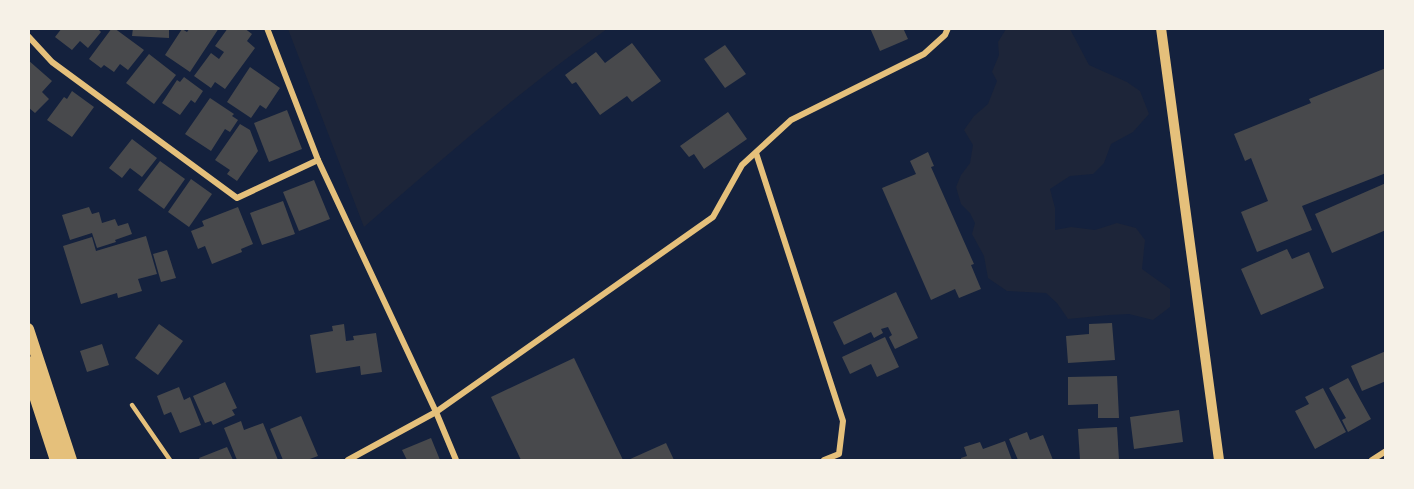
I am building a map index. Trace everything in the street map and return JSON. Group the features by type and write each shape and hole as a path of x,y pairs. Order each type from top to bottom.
{"highway":[{"path":"28,365 59,460"}],"main road":[{"path":"28,329 71,460"}],"street":[{"path":"267,28 318,160 436,412 456,460"},
{"path":"348,460 436,412 713,217 742,165 791,120 924,54 945,35 948,28"},
{"path":"1161,28 1220,460"},
{"path":"28,36 52,62 237,198 318,160"},
{"path":"756,153 843,421 839,454 824,460"},
{"path":"1372,460 1386,451"}],"lane":[{"path":"132,405 170,460"}],"shaded area":[{"path":"288,29 607,29 514,100 364,227"},
{"path":"1006,29 1070,29 1089,65 1127,82 1140,91 1149,114 1133,132 1111,144 1104,163 1093,174 1070,176 1050,189 1055,208 1055,230 1071,227 1095,230 1117,223 1136,228 1145,240 1142,269 1170,289 1170,307 1153,320 1129,314 1068,319 1057,303 1046,293 1007,291 988,278 984,256 972,234 975,223 970,213 961,204 956,187 970,163 973,145 964,130 974,116 988,104 997,81 992,72 999,55 998,42"}],"building":[{"path":"62,28 97,28 101,32 88,48 80,41 72,50 55,37"},
{"path":"112,28 144,50 128,70 120,64 114,72 104,65 101,68 89,59"},
{"path":"133,28 169,28 169,38 132,36"},
{"path":"190,28 219,28 190,72 165,55 182,29 187,32"},
{"path":"228,28 244,28 252,34 247,41 255,48 225,89 215,82 211,88 194,76 211,53 219,59 224,52 215,46"},
{"path":"870,28 903,28 908,39 880,51"},
{"path":"632,43 661,81 632,102 627,96 600,115 576,82 572,84 565,75 596,52 605,63"},
{"path":"725,45 746,74 725,88 704,59"},
{"path":"149,54 176,75 154,104 126,83"},
{"path":"28,60 52,81 42,92 49,99 35,113 28,107"},
{"path":"250,67 280,88 266,109 260,105 251,118 227,102"},
{"path":"1386,68 1386,173 1302,206 1312,230 1257,252 1241,212 1268,201 1251,158 1245,161 1234,134 1311,103 1309,99"},
{"path":"184,77 203,91 195,103 191,100 180,115 162,103 177,80 180,82"},
{"path":"72,91 94,107 72,137 47,120 64,97 67,99"},
{"path":"210,98 234,114 232,116 238,120 230,132 225,129 211,151 185,134"},
{"path":"287,110 302,149 269,162 254,123"},
{"path":"728,112 747,139 704,169 694,154 689,157 680,146"},
{"path":"240,124 250,130 258,151 237,181 227,174 230,170 215,160"},
{"path":"132,139 157,158 142,177 130,168 122,178 109,168"},
{"path":"928,152 934,166 931,167 974,264 971,265 981,289 959,298 955,289 931,300 882,188 916,174 910,161"},
{"path":"160,161 185,179 164,209 138,190"},
{"path":"191,179 212,194 189,227 168,212"},
{"path":"314,180 330,219 299,231 283,192"},
{"path":"1386,183 1386,230 1332,253 1315,214"},
{"path":"283,201 295,234 262,245 250,213"},
{"path":"89,207 92,214 99,212 102,223 115,219 118,226 128,223 132,234 97,248 92,233 70,240 62,215"},
{"path":"238,207 253,244 241,249 242,252 212,264 205,246 198,249 191,231 204,226 202,221"},
{"path":"146,236 157,274 138,279 142,291 118,298 117,293 81,304 63,246 92,237 96,251"},
{"path":"1287,249 1292,259 1309,252 1324,288 1261,315 1241,269"},
{"path":"167,250 176,278 161,282 153,254"},
{"path":"896,292 918,338 895,349 889,337 892,335 888,327 881,329 883,333 874,338 871,332 844,345 833,322"},
{"path":"1112,323 1115,360 1068,363 1066,336 1089,334 1089,324"},
{"path":"159,324 183,341 158,375 135,358"},
{"path":"344,324 346,341 354,340 353,336 376,333 382,372 361,375 360,366 316,373 310,335 333,331 332,326"},
{"path":"885,337 899,367 877,377 871,364 850,374 842,357"},
{"path":"102,344 109,365 87,372 80,351"},
{"path":"1386,351 1386,381 1362,391 1351,366"},
{"path":"574,358 623,460 521,460 491,397"},
{"path":"1117,376 1119,418 1098,418 1098,404 1068,405 1068,377"},
{"path":"1348,378 1371,419 1348,432 1342,420 1346,418 1329,388"},
{"path":"225,382 237,408 232,410 235,415 213,425 211,421 205,423 193,396"},
{"path":"179,387 184,400 190,397 201,425 180,433 171,412 164,415 157,396"},
{"path":"1323,388 1346,432 1315,449 1295,411 1309,404 1305,397"},
{"path":"1179,410 1183,442 1134,449 1130,417"},
{"path":"301,416 318,456 307,460 283,460 270,429"},
{"path":"241,421 244,430 263,423 278,460 237,460 224,428"},
{"path":"1117,427 1119,460 1080,460 1078,429"},
{"path":"1027,432 1030,440 1043,435 1053,460 1018,460 1009,439"},
{"path":"431,438 440,460 407,460 402,450"},
{"path":"1005,441 1012,460 961,460 967,456 964,447 980,442 983,449"},
{"path":"666,443 674,460 628,460"},
{"path":"227,447 233,460 200,460 199,458"}]}
